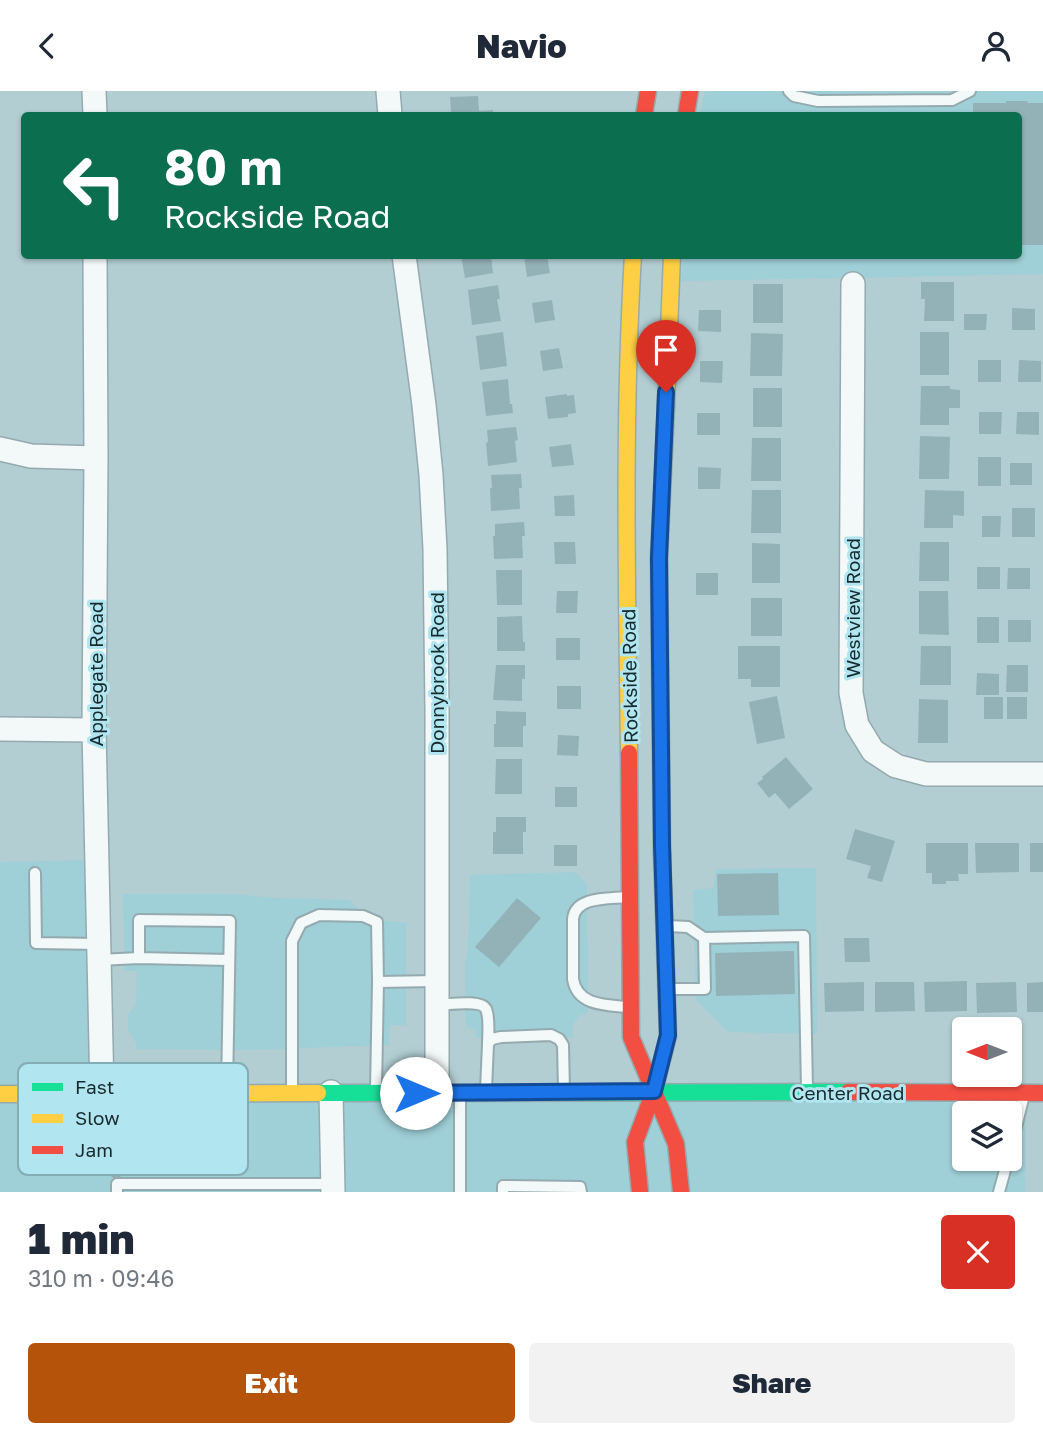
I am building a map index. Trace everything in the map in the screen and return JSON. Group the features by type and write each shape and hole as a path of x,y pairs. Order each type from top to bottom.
{"main road":[{"path":"644,112 648,91"},
{"path":"686,112 690,91"},
{"name":"Rockside Road","path":"634,259 628,337 626,509 631,1037 676,1144 681,1192"},
{"name":"Rockside Road","path":"640,1192 635,1142 654,1091 668,1035 659,558 672,259"},
{"name":"Center Road","path":"248,1092 1043,1093"},
{"name":"Center Road","path":"0,1094 18,1094"}],"street":[{"path":"94,91 94,112"},
{"path":"388,91 390,112"},
{"name":"Applegate Road","path":"95,259 94,730 101,1063"},
{"name":"Donnybrook Road","path":"405,259 424,405 435,549 438,711 436,1005 448,1093"},
{"name":"Westview Road","path":"853,284 851,693 858,725 873,751 896,766 926,774 1043,773"},
{"path":"0,449 31,456 96,458"},
{"path":"0,729 94,730"},
{"path":"331,1092 333,1188"}],"lane":[{"path":"789,91 794,96 818,101 952,100 971,91"},
{"path":"34,873 36,943 139,958 229,960"},
{"path":"631,897 583,903 573,912 573,919 574,988 585,1000 610,1006 631,1007"},
{"path":"292,1092 292,941 301,923 319,915 363,916 377,922 376,1093"},
{"path":"139,958 139,920 230,921 227,1063"},
{"path":"664,926 688,927 704,938 804,936 807,1092"},
{"path":"666,990 705,989 704,938"},
{"path":"378,982 436,981"},
{"path":"436,1005 477,1004 485,1008 488,1044 486,1093"},
{"path":"488,1044 492,1039 501,1037 551,1035 559,1039 564,1049 564,1092"},
{"path":"448,1093 460,1192"},
{"path":"1022,1105 1025,1093"},
{"path":"999,1192 1005,1171"},
{"path":"503,1192 503,1186 580,1187 581,1192"},
{"path":"117,1188 333,1188"}],"shaded area":[{"path":"705,91 1043,91 1043,274 681,281 683,259 1022,259 1022,112 701,112"},
{"path":"97,860 101,1063 18,1063 18,1175 248,1175 248,1092 1025,1093 1025,1192 0,1192 0,862"},
{"path":"816,868 817,1034 728,1032 696,1000 693,890 713,888 716,869"},
{"path":"575,872 587,884 588,1012 578,1017 572,1027 573,1037 538,1041 477,1038 475,1031 466,1026 465,964 468,952 470,875"},
{"path":"123,894 233,894 349,900 376,920 406,923 406,1025 390,1025 389,1045 252,1050 136,1049 136,1043 128,1031 128,1015 136,1005 137,971 125,971"}],"building":[{"path":"478,96 479,111 493,112 451,112 450,97"},
{"path":"973,103 1043,103 1043,245 1022,245 1022,112 973,112"},
{"path":"462,259 491,259 493,273 465,278"},
{"path":"525,259 548,259 550,273 527,277"},
{"path":"921,282 954,282 954,321 924,321 925,299 921,299"},
{"path":"753,284 783,284 783,323 753,323"},
{"path":"498,285 500,299 497,299 501,321 472,325 468,290"},
{"path":"552,300 555,320 535,323 532,303"},
{"path":"1012,308 1035,309 1035,330 1012,330"},
{"path":"699,310 721,310 721,332 698,331"},
{"path":"964,314 987,314 986,330 964,330"},
{"path":"503,332 507,366 480,370 476,336"},
{"path":"920,332 949,332 949,375 920,375"},
{"path":"751,333 783,334 782,376 750,376"},
{"path":"559,348 563,368 543,371 540,351"},
{"path":"978,360 1001,360 1001,382 978,382"},
{"path":"1019,360 1041,361 1041,382 1018,382"},
{"path":"700,361 723,361 722,383 700,382"},
{"path":"508,379 513,413 486,416 482,382"},
{"path":"921,386 950,386 950,389 960,390 960,408 949,408 949,425 920,425"},
{"path":"753,388 782,388 782,427 753,427"},
{"path":"574,395 576,413 568,414 568,417 548,419 545,397"},
{"path":"979,412 1002,412 1001,434 979,434"},
{"path":"1017,412 1039,412 1039,435 1016,434"},
{"path":"697,413 720,413 720,435 697,435"},
{"path":"516,427 517,462 488,466 487,430"},
{"path":"920,436 950,437 949,479 919,479"},
{"path":"752,438 781,438 781,481 751,481"},
{"path":"571,444 574,465 552,467 549,447"},
{"path":"978,457 1001,457 1001,486 978,486"},
{"path":"1010,463 1032,463 1032,485 1010,485"},
{"path":"698,467 721,468 720,489 698,489"},
{"path":"521,474 520,509 491,511 491,475"},
{"path":"752,490 781,490 781,533 751,533"},
{"path":"925,490 964,491 964,516 953,515 953,528 924,528"},
{"path":"574,495 575,516 555,516 554,496"},
{"path":"1012,508 1035,508 1035,537 1012,537"},
{"path":"982,516 1001,516 1000,537 982,537"},
{"path":"524,522 523,558 494,559 495,524"},
{"path":"554,542 575,542 576,564 555,564"},
{"path":"920,542 949,542 949,581 919,581"},
{"path":"752,543 780,544 780,583 752,583"},
{"path":"977,567 1000,567 1000,589 977,589"},
{"path":"1008,568 1030,568 1030,589 1007,589"},
{"path":"496,570 522,570 522,605 497,605"},
{"path":"696,573 718,573 718,595 696,595"},
{"path":"557,591 578,591 577,613 556,613"},
{"path":"919,591 948,591 949,635 919,634"},
{"path":"751,598 782,598 782,636 751,636"},
{"path":"522,616 525,651 497,651 497,617"},
{"path":"977,617 999,617 999,643 977,643"},
{"path":"1008,620 1031,620 1031,642 1008,642"},
{"path":"556,638 580,638 580,660 556,660"},
{"path":"738,646 780,646 780,687 751,687 751,679 738,679"},
{"path":"921,646 951,646 951,685 920,685"},
{"path":"496,665 525,665 522,701 493,700"},
{"path":"1007,665 1028,665 1028,692 1006,692"},
{"path":"977,673 999,674 999,695 976,695"},
{"path":"557,686 581,686 581,709 557,709"},
{"path":"777,696 785,738 757,744 749,702"},
{"path":"984,697 1003,697 1003,719 984,719"},
{"path":"1007,697 1027,697 1027,719 1007,719"},
{"path":"919,699 948,700 948,743 918,743"},
{"path":"496,711 526,712 523,747 494,747"},
{"path":"558,735 579,736 578,756 557,755"},
{"path":"786,757 813,789 789,809 775,793 769,798 757,783"},
{"path":"496,759 522,759 522,794 495,794"},
{"path":"555,787 577,787 577,807 555,807"},
{"path":"496,817 526,817 523,854 493,854"},
{"path":"855,829 895,841 882,882 867,878 871,866 846,859"},
{"path":"926,843 968,843 968,874 958,874 959,881 932,884 932,873 926,873"},
{"path":"975,843 1019,843 1019,872 976,873"},
{"path":"1030,843 1043,843 1043,872 1030,872"},
{"path":"554,845 577,845 577,866 554,866"},
{"path":"778,873 779,915 718,916 717,874"},
{"path":"517,898 541,918 499,967 475,947"},
{"path":"844,938 869,938 870,962 845,962"},
{"path":"794,951 795,994 716,996 715,953"},
{"path":"967,981 967,1011 925,1012 924,982"},
{"path":"864,982 864,1011 825,1012 824,983"},
{"path":"875,982 914,982 915,1011 875,1012"},
{"path":"1016,982 1017,1012 977,1013 976,983"},
{"path":"1043,982 1043,1012 1027,1012 1027,983"}],"traffic: fast":[{"path":"662,853 659,558 666,406"},
{"path":"318,1093 848,1092"}],"traffic: slow":[{"path":"629,753 627,442 633,259"},
{"path":"666,406 672,259"},
{"path":"248,1093 318,1093"},
{"path":"0,1094 18,1094"}],"traffic: jam":[{"path":"644,112 648,91"},
{"path":"686,112 690,91"},
{"path":"629,753 631,1037 676,1144 681,1192"},
{"path":"640,1192 635,1142 654,1091 668,1036 662,853"},
{"path":"848,1092 1043,1093"}],"route":[{"path":"416,1093 654,1091 668,1035 662,845 659,558 666,392"}]}
